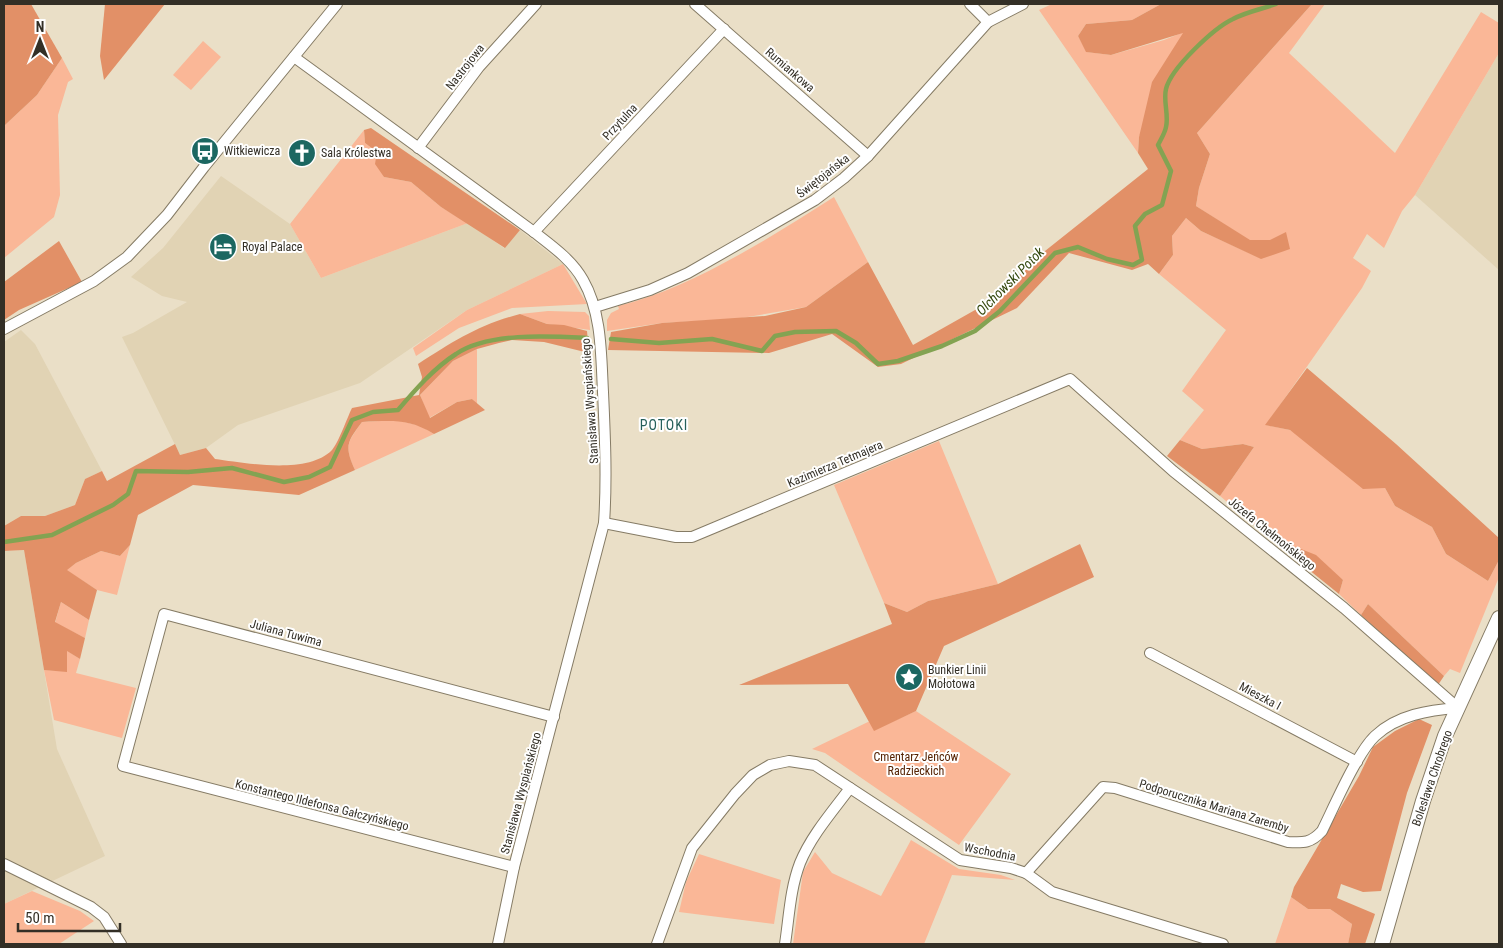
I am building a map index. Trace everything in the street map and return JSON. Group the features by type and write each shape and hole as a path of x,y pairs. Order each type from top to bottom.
{"street":[{"path":"4,329 94,281 127,257 167,215 337,4"},
{"name":"Nastrojowa","path":"418,148 479,67 536,4"},
{"name":"Rumiankowa","path":"695,4 868,156"},
{"path":"970,4 988,22"},
{"name":"Świętojańska","path":"595,307 650,290 688,273 815,200 844,178 868,156 988,22 1023,4"},
{"name":"Przytulna","path":"534,232 724,29"},
{"name":"Stanisława Wyspiańskiego","path":"294,57 534,232 566,258 583,279 595,307 600,348 607,472 604,523 514,868 498,944"},
{"name":"Kazimierza Tetmajera","path":"604,523 676,537 692,537 1070,379"},
{"name":"Józefa Chełmońskiego","path":"1070,379 1173,471 1344,608 1458,708"},
{"name":"Juliana Tuwima","path":"123,766 164,614 554,717"},
{"name":"Bolesława Chrobrego","path":"1382,944 1423,801 1445,736 1499,618"},
{"name":"Mieszka I","path":"1150,653 1357,762"},
{"name":"Podporucznika Mariana Zaremby","path":"1026,873 1103,787 1115,788 1288,842 1305,843 1314,840 1322,831 1357,762 1374,736 1405,718 1429,710 1458,708"},
{"name":"Wschodnia","path":"657,944 692,848 704,830 753,776 770,765 789,761 815,765 960,860 1011,868 1026,873 1052,892 1223,944"},
{"name":"Konstantego Ildefonsa Gałczyńskiego","path":"123,766 514,868"},
{"path":"785,944 792,894 800,865 810,843 850,788"},
{"path":"4,864 91,907 104,917 121,944"}],"shaded area":[{"path":"4,4 31,4 62,58 37,95 4,126"},
{"path":"105,4 165,4 104,80 100,56"},
{"path":"1161,4 1312,4 1197,133 1210,154 1199,188 1196,206 1250,240 1270,240 1286,232 1290,249 1261,259 1201,231 1186,218 1172,236 1173,255 1159,274 1148,264 1132,270 1069,253 1017,308 901,364 878,367 832,334 769,353 608,350 611,332 662,323 765,316 806,307 868,262 913,345 991,301 1045,251 1148,169 1138,153 1139,137 1152,82 1183,33 1111,55 1086,52 1078,36 1086,24 1132,20"},
{"path":"1499,53 1499,270 1415,195"},
{"path":"371,128 520,230 505,248 441,207 411,182 384,177 375,164 377,152 365,143 364,130"},
{"path":"221,176 290,224 321,278 468,223 504,248 520,230 563,264 467,310 360,383 238,425 206,448 180,455 122,337 133,333 187,302 162,296 131,277 163,248"},
{"path":"59,241 82,282 19,310 4,320 4,282"},
{"path":"520,314 547,324 564,325 587,331 589,353 544,342 512,340 477,349 453,361 420,395 430,418 457,402 472,399 485,410 434,434 416,425 407,423 390,421 362,422 350,440 348,450 355,470 299,495 193,485 138,515 130,545 120,556 101,551 76,563 67,570 97,590 89,620 61,602 55,622 85,638 80,659 67,651 67,672 44,670 24,550 4,551 4,526 21,516 45,516 75,505 85,479 102,471 107,481 175,444 180,455 206,448 215,459 259,465 292,465 308,463 321,458 335,446 352,408 419,395 422,377 418,364 455,341 491,323"},
{"path":"21,330 35,344 102,471 85,479 75,505 45,516 21,516 4,526 4,342"},
{"path":"1307,368 1396,444 1499,538 1499,560 1488,581 1446,554 1432,527 1395,506 1385,488 1363,489 1290,430 1265,425"},
{"path":"1180,440 1202,449 1243,444 1254,447 1220,496 1167,456"},
{"path":"1080,544 1094,577 944,646 916,711 874,731 848,684 739,685 892,624 884,603 907,612 928,601 998,584"},
{"path":"1291,545 1316,555 1343,580 1339,594 1288,553"},
{"path":"24,550 57,749 105,856 4,904 4,551"},
{"path":"1368,604 1444,676 1438,685 1361,615"},
{"path":"1419,719 1432,725 1407,793 1381,891 1363,892 1341,884 1337,898 1375,914 1365,944 1348,944 1352,924 1330,909 1308,909 1291,897 1294,887 1359,776 1373,747 1395,731"}],"green space":[{"path":"1052,4 1161,4 1132,20 1086,24 1078,36 1087,52 1111,55 1164,40 1184,32 1139,137 1138,153 1039,10"},
{"path":"1312,4 1325,4 1289,53 1395,153 1481,12 1499,23 1499,53 1415,195 1402,211 1384,248 1367,234 1353,258 1371,271 1362,288 1266,425 1290,430 1385,488 1395,506 1432,527 1446,554 1488,581 1499,560 1499,577 1460,673 1450,669 1444,676 1368,604 1361,615 1339,594 1343,580 1292,545 1288,553 1220,496 1254,447 1243,444 1202,449 1180,440 1204,410 1182,391 1226,330 1159,274 1173,255 1172,236 1186,218 1201,231 1260,258 1270,240 1250,241 1196,206 1199,188 1210,154 1197,133"},
{"path":"203,41 221,57 191,90 173,75"},
{"path":"62,58 73,79 68,82 58,115 60,195 54,217 4,258 4,126 37,95"},
{"path":"364,130 365,143 377,152 384,177 411,182 441,207 468,223 321,278 290,224"},
{"path":"834,197 868,262 806,307 736,319 662,323 607,331 607,320 611,313 619,309 618,306 645,298 701,275 757,245"},
{"path":"563,264 587,304 512,308 459,328 416,356 413,348 467,310"},
{"path":"548,311 585,312 589,316 590,330 547,324 520,314"},
{"path":"477,349 477,404 472,399 457,402 429,418 420,395 453,361"},
{"path":"396,420 421,426 434,434 355,470 348,450 350,440 362,422"},
{"path":"939,441 998,584 928,601 907,612 884,603 834,485"},
{"path":"130,545 117,595 97,590 66,570 101,551 120,556"},
{"path":"61,602 89,620 85,638 55,623"},
{"path":"66,650 80,659 76,673 136,688 122,738 54,720 44,670 67,671"},
{"name":"Cmentarz Jeńców Radzieckich","path":"916,711 1011,774 959,845 825,753 812,749 870,721 874,730"},
{"path":"911,840 959,869 1001,875 1015,880 952,875 924,944 793,944 803,872 815,852 832,873 881,896"},
{"path":"699,854 781,880 774,924 679,912 686,882"},
{"path":"32,891 80,911 94,921 59,944 4,944 4,904"},
{"path":"1291,897 1308,909 1330,909 1352,924 1348,944 1275,944"}],"waterway":[{"name":"Olchowski Potok","path":"611,339 659,343 712,339 762,351 775,336 795,332 836,331 856,343 878,364 898,361 942,346 975,331 1000,311 1055,253 1078,247 1107,259 1133,265 1142,260 1135,226 1145,214 1162,205 1171,171 1158,145 1166,127 1165,94 1170,80 1194,49 1215,31 1243,14 1276,4"},
{"path":"4,542 52,535 113,505 128,494 136,471 188,472 232,468 284,482 309,477 330,467 352,420 373,412 398,410 432,373 456,354 469,347 485,342 520,337 587,338"}],"place":[{"name":"Witkiewicza","path":"205,151"},
{"name":"Sala Królestwa","path":"302,153"},
{"name":"Royal Palace","path":"223,247"},
{"name":"Bunkier Linii Mołotowa","path":"909,677"}],"district":[{"name":"POTOKI","path":"664,425"}]}
